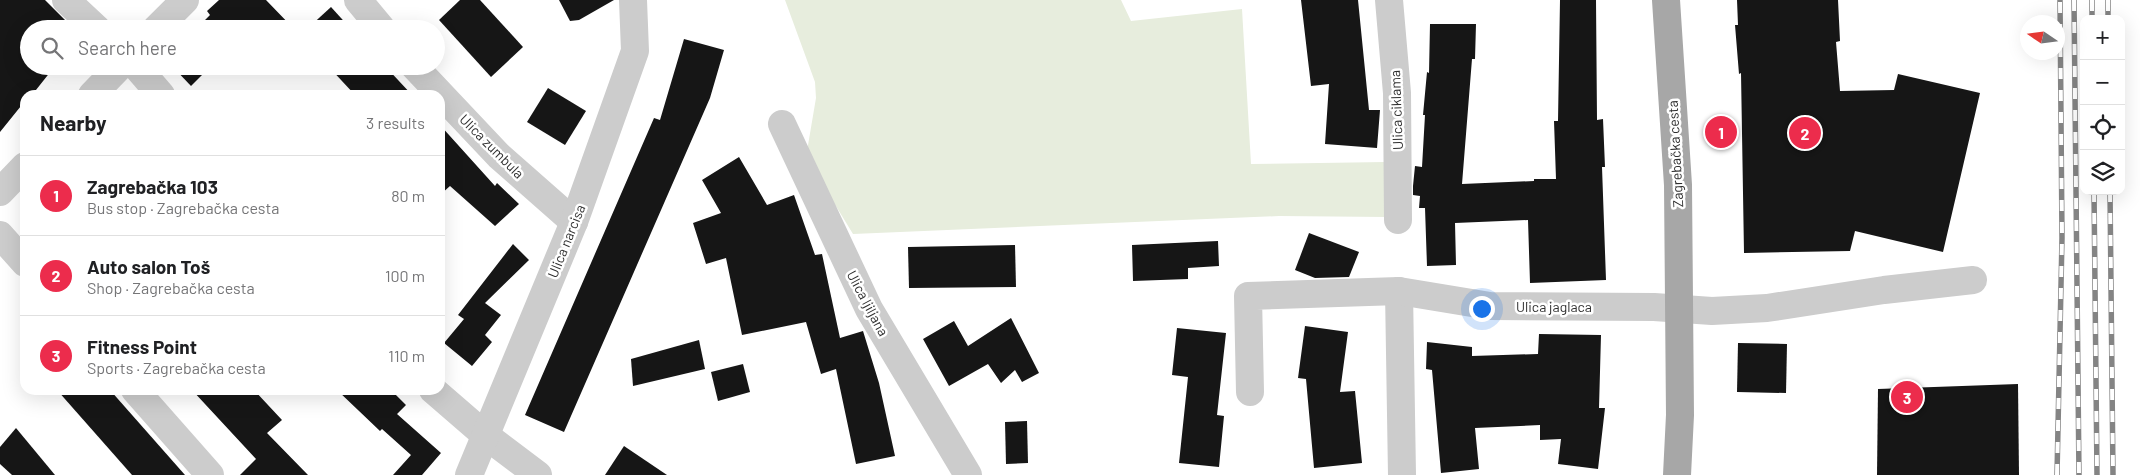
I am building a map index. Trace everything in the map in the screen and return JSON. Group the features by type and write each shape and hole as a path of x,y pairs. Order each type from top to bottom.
{"main road":[{"name":"Zagrebačka cesta","path":"1666,0 1678,185 1680,415 1677,475"}],"street":[{"path":"66,0 87,20"},
{"path":"165,20 184,0"},
{"path":"358,0 375,20"},
{"name":"Ulica narcisa","path":"469,475 574,222 635,51 633,0"},
{"name":"Ulica ciklama","path":"1389,0 1397,93 1398,220"},
{"path":"97,90 111,75"},
{"path":"144,75 157,90"},
{"name":"Ulica zumbula","path":"422,75 437,90"},
{"name":"Ulica zumbula","path":"445,99 499,156 574,222"},
{"name":"Ulica ljiljana","path":"782,124 869,309 968,475"},
{"path":"0,192 20,171"},
{"path":"0,234 20,257"},
{"path":"1680,308 1712,311 1767,308 1884,290 1973,280"},
{"path":"1399,291 1402,475"},
{"name":"Ulica jaglaca","path":"1250,392 1248,296 1399,291 1490,306 1680,308"},
{"path":"140,395 210,475"},
{"path":"439,395 485,435 538,475"}],"green space":[{"path":"785,0 1121,0 1131,21 1242,9 1251,164 1385,162 1387,217 1279,216 853,234 806,157 816,98 815,82"}],"building":[{"path":"0,0 45,0 65,20 20,20 20,75 48,75 36,90 20,90 20,107 0,132"},
{"path":"219,0 266,0 285,20 205,20 210,15 207,11"},
{"path":"460,0 480,0 523,47 491,77 445,27 445,20 439,20"},
{"path":"559,0 614,0 579,20 570,21"},
{"path":"1301,0 1358,0 1369,110 1380,110 1377,148 1325,144 1329,84 1311,86"},
{"path":"1560,0 1596,0 1597,120 1603,119 1605,167 1602,167 1606,280 1530,283 1528,220 1455,223 1456,265 1427,266 1425,208 1419,208 1420,196 1413,195 1413,186 1415,166 1422,167 1425,115 1423,115 1427,72 1429,73 1430,24 1476,24 1475,59 1472,59 1462,184 1556,179 1554,121 1558,121"},
{"path":"1737,0 1838,0 1840,41 1836,42 1840,91 1894,90 1898,74 1980,93 1943,252 1855,231 1850,251 1744,253 1741,73 1739,74 1735,25 1738,25"},
{"path":"331,7 343,20 317,20"},
{"path":"684,39 724,50 710,98 564,432 525,415 654,118 660,120"},
{"path":"181,75 202,75 191,86"},
{"path":"336,75 393,75 407,90 350,90"},
{"path":"548,88 586,111 565,145 527,122"},
{"path":"445,131 495,186 497,183 519,204 495,226 450,186 445,190"},
{"path":"739,157 767,205 794,195 815,255 822,254 840,338 863,331 879,383 895,456 856,464 836,369 821,374 806,322 742,335 726,258 706,264 693,223 721,213 702,180"},
{"path":"1309,233 1359,252 1349,277 1315,278 1295,270"},
{"path":"1218,241 1219,266 1188,268 1188,279 1133,281 1132,245"},
{"path":"513,244 529,260 485,303 501,315 485,335 492,342 472,366 445,344 464,319 458,315"},
{"path":"1015,245 1016,287 909,288 908,247"},
{"path":"1011,318 1039,373 1022,382 1015,370 1001,383 988,364 949,386 923,339 954,321 968,346"},
{"path":"1305,326 1348,332 1340,392 1355,391 1362,463 1314,468 1306,379 1298,378"},
{"path":"1177,328 1226,333 1217,415 1224,416 1219,467 1179,463 1188,377 1172,375"},
{"path":"1539,334 1601,335 1599,408 1605,408 1598,469 1558,464 1561,439 1540,440 1540,425 1475,428 1479,469 1441,473 1432,370 1426,369 1427,342 1472,347 1472,356 1538,354"},
{"path":"699,340 705,369 633,386 631,359"},
{"path":"1738,343 1787,344 1786,393 1737,392"},
{"path":"743,364 750,392 718,401 711,372"},
{"path":"2018,384 2019,475 1877,475 1878,389"},
{"path":"61,395 114,395 185,475 132,475"},
{"path":"197,395 259,395 282,420 267,433 308,475 240,475 256,459"},
{"path":"342,395 396,395 406,405 397,414 441,453 422,475 393,475 411,455 382,429 380,431"},
{"path":"1027,421 1028,463 1006,464 1005,422"},
{"path":"16,428 55,475 12,475 0,464 0,447"},
{"path":"624,446 667,475 605,475"}],"railway":[{"path":"2057,475 2062,238 2060,0"},
{"path":"2074,0 2079,475"},
{"path":"2092,0 2092,15"},
{"path":"2108,0 2108,15"},
{"path":"2094,195 2097,475"},
{"path":"2110,195 2113,475"}],"place":[{"name":"Zagrebačka 103","path":"1721,132"},
{"name":"Auto salon Toš","path":"1805,133"},
{"name":"Fitness Point","path":"1907,397"}]}
